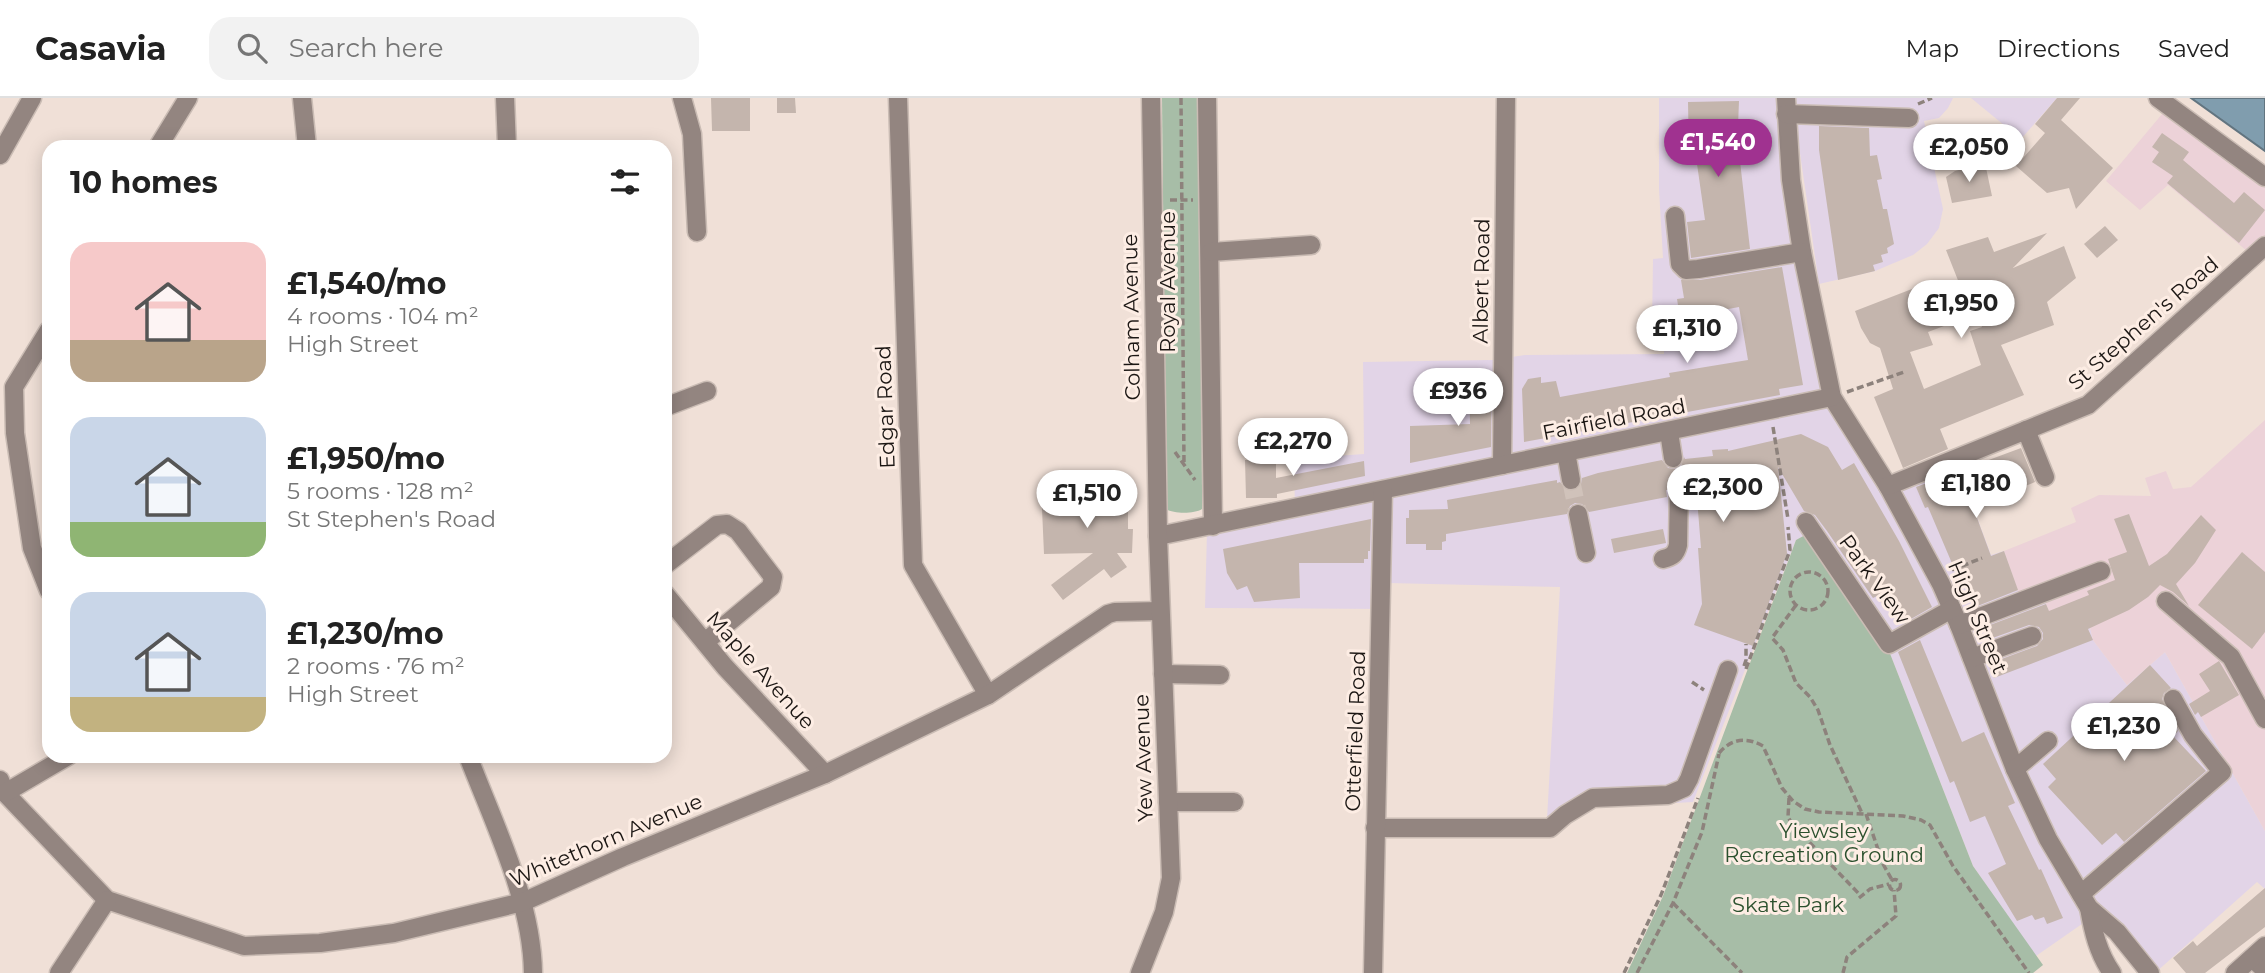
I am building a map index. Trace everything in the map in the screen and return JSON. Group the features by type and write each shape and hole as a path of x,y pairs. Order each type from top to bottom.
{"street":[{"path":"0,155 32,98"},
{"path":"162,140 188,98"},
{"path":"302,98 306,140"},
{"path":"505,98 507,140"},
{"path":"682,98 692,134 697,232"},
{"name":"Edgar Road","path":"898,98 914,565 988,695"},
{"name":"Colham Avenue","path":"1151,98 1158,536"},
{"path":"1207,98 1213,526"},
{"name":"Albert Road","path":"1502,465 1506,98"},
{"path":"2158,98 2265,177"},
{"path":"1786,106 1909,118"},
{"name":"High Street","path":"1786,106 1791,180 1802,252 1832,397 1888,486 1937,576 1956,617 2015,769 2048,839 2085,901 2117,932 2150,973"},
{"path":"1675,216 1680,264 1686,270 1802,252"},
{"path":"1211,252 1311,245"},
{"name":"St Stephen's Road","path":"1888,486 2088,405 2265,246"},
{"path":"42,341 14,387 15,433 32,548 42,574"},
{"path":"672,404 707,391"},
{"name":"Fairfield Road","path":"1158,536 1832,397"},
{"path":"2026,430 2045,477"},
{"path":"1669,432 1673,458"},
{"path":"1566,452 1571,480"},
{"path":"1663,559 1672,557 1678,545 1679,483"},
{"name":"Otterfield Road","path":"1373,973 1383,490"},
{"path":"1578,514 1586,553"},
{"name":"Park View","path":"1806,523 1889,644 1956,617"},
{"path":"672,560 717,525 727,524 738,531 773,577 771,587 705,642"},
{"name":"Yew Avenue","path":"1140,973 1164,912 1171,878 1158,536"},
{"path":"1956,617 2101,571"},
{"path":"2166,601 2231,657 2265,719"},
{"name":"Maple Avenue","path":"672,602 725,667 825,774"},
{"name":"Whitethorn Avenue","path":"3,787 107,900 244,946 320,943 394,933 523,902 623,857 825,774 988,695 1108,614 1160,611"},
{"path":"1972,658 2032,636"},
{"path":"1375,828 1550,828 1592,798 1668,796 1677,792 1684,788 1689,779 1728,670"},
{"path":"1163,674 1220,675"},
{"path":"2085,901 2222,772 2193,735 2173,699"},
{"path":"2015,769 2049,741"},
{"path":"3,787 53,763"},
{"path":"471,763 523,902 533,948 534,973"},
{"path":"1168,802 1234,802"},
{"path":"58,973 107,900"},
{"name":"High Street","path":"2085,901 2094,937 2112,973"},
{"path":"2235,973 2261,958"}],"path":[{"name":"Royal Avenue","path":"1181,98 1184,465"},
{"path":"1152,200 1210,199"},
{"path":"1832,397 1904,372"},
{"path":"1156,438 1165,438 1202,490 1213,490"},
{"path":"1937,576 1982,558"},
{"path":"1806,573 1815,573 1821,577 1828,589 1824,603 1814,610 1805,610 1796,605 1790,591 1795,579 1806,573"},
{"path":"1796,605 1772,638 1783,650 1796,683 1818,709 1830,745 1864,813 1891,882 1891,889 1894,890 1896,916 1847,957 1843,973"},
{"path":"1637,973 1673,903 1702,832 1718,751 1733,741 1751,741 1763,746 1782,788 1793,801 1811,811 1912,817 1928,823 1953,866 2029,973"},
{"path":"1789,796 1788,817 1792,824 1860,897 1870,889 1897,880 1900,882 1899,888 1894,890"},
{"path":"1673,903 1742,973"}],"shaded area":[{"path":"1659,98 1788,98 1805,231 1832,399 1898,511 2092,917 2036,956 1973,866 1889,651 1807,534 1796,540 1693,802 1590,808 1546,837 1560,587 1388,583 1386,609 1205,608 1207,531 1295,511 1294,459 1364,454 1363,362 1492,360 1525,355 1664,354 1664,328 1652,328 1653,259 1663,258 1659,189"},
{"path":"1792,98 1953,98 1939,118 1924,121 1943,209 1939,228 1927,244 1913,255 1875,271 1819,284"},
{"path":"1971,98 2057,98 2021,139"},
{"path":"2168,107 2265,179 2265,244 2253,256 2168,185 2140,210 2106,181"},
{"path":"2265,420 2265,831 2165,652 2127,685 2093,640 2088,618 2051,617 2044,597 2020,597 2004,551 2076,522 2071,508 2099,495 2151,496 2145,478 2166,471 2173,489 2191,487"},
{"path":"1954,456 1991,555 2004,551 2020,597 2044,597 2051,618 2088,618 2093,640 2127,685 2165,652 2265,831 2265,889 2257,882 2155,973 2138,973 2080,891 1889,482"}],"green space":[{"path":"1162,98 1200,98 1202,509 1189,513 1166,509"},
{"name":"Yiewsley Recreation Ground","path":"1807,534 1889,651 1973,866 2043,965 2033,973 1627,973 1663,896 1796,540"}],"water":[{"path":"2191,98 2265,98 2265,151"}],"building":[{"path":"711,98 750,98 750,131 712,131"},
{"path":"777,98 795,98 796,113 777,113"},
{"path":"2057,98 2080,98 2061,120 2113,168 2076,209 2069,188 2047,193 2016,166 2045,133 2035,124"},
{"path":"1739,101 1736,126 1750,249 1691,258 1687,222 1705,220 1696,157 1689,157 1688,102"},
{"path":"1819,126 1869,128 1870,156 1877,155 1882,179 1877,180 1883,209 1887,209 1894,244 1887,248 1888,253 1881,255 1883,262 1873,265 1875,271 1838,280 1819,150"},
{"path":"2162,133 2189,152 2183,160 2234,203 2244,192 2265,210 2239,243 2167,183 2173,176 2152,162 2159,152 2152,147"},
{"path":"1985,163 1992,196 1952,203 1946,177 1955,171"},
{"path":"2105,226 2118,240 2097,258 2084,244"},
{"path":"2047,233 2013,268 2064,246 2076,278 2047,302 2054,325 2001,345 2024,395 1940,429 1948,449 1903,468 1874,397 1893,389 1880,348 1870,343 1855,311 1930,282 1944,326 1928,332 1933,345 1910,352 1924,389 1981,365 1970,331 1982,327 1969,292 1963,293 1946,250 1988,237 1994,252"},
{"path":"1782,267 1803,385 1779,389 1780,395 1524,442 1522,389 1528,379 1541,377 1541,383 1556,381 1560,397 1670,377 1669,373 1748,360 1739,307 1680,318 1677,299 1684,298 1681,280 1700,280"},
{"path":"1492,375 1491,447 1410,463 1410,426 1470,424 1469,376"},
{"path":"1801,434 1828,447 1842,470 1854,463 1899,541 1932,607 1904,623 1893,602 1884,607 1877,596 1873,598 1815,515 1804,511 1778,467 1787,553 1753,646 1694,625 1702,604 1698,548 1701,548 1696,486 1690,486 1689,478 1684,473 1678,472 1670,477 1667,497 1589,512 1582,504 1575,503 1570,506 1567,514 1446,534 1442,550 1426,550 1426,544 1406,544 1406,518 1409,518 1409,510 1448,509 1447,500 1557,480 1557,483 1560,482 1567,490 1574,491 1581,484 1582,478 1598,473 1662,460 1668,468 1675,469 1681,466 1684,457 1713,456 1712,450 1728,451"},
{"path":"2021,448 2035,482 1973,507 1991,556 2004,551 2018,590 1975,607 1960,566 1954,568 1928,507 1925,508 1916,487"},
{"path":"1245,460 1276,460 1276,478 1364,461 1365,476 1277,494 1277,498 1246,498"},
{"path":"1128,485 1128,529 1133,529 1132,553 1117,553 1127,567 1111,578 1104,569 1063,600 1051,585 1093,553 1044,554 1041,486"},
{"path":"2129,514 2149,566 2167,554 2201,515 2216,530 2195,563 2176,584 2189,606 2160,585 2129,610 2088,629 2093,640 1994,678 1988,664 2037,646 2043,639 2043,633 2039,627 2029,625 1987,640 1982,628 2046,604 2049,611 2089,595 2087,591 2115,580 2108,559 2127,552 2114,519"},
{"path":"1371,519 1368,559 1364,559 1364,563 1299,563 1300,598 1254,602 1247,586 1237,590 1227,573 1223,549"},
{"path":"1663,529 1666,543 1614,553 1611,539"},
{"path":"2242,552 2265,572 2265,632 2252,649 2198,605"},
{"path":"1920,640 1962,742 1984,732 2015,803 2008,806 2063,918 2047,924 2044,917 2035,920 2032,915 2017,921 1988,873 2006,864 1985,816 1970,822 1954,781 1950,783 1898,652"},
{"path":"2219,661 2239,695 2201,717 2198,712 2195,715 2189,704 2210,691 2199,674"},
{"path":"2150,665 2171,688 2164,693 2162,699 2178,731 2173,736 2206,771 2124,842 2116,833 2102,845 2048,787 2056,779 2043,764"},
{"path":"2265,888 2265,927 2205,973 2186,973 2173,958 2193,941 2197,946"}],"tunnel":[{"path":"1571,480 1578,514"}],"park label":[{"name":"Skate Park","path":"1788,904"}]}
